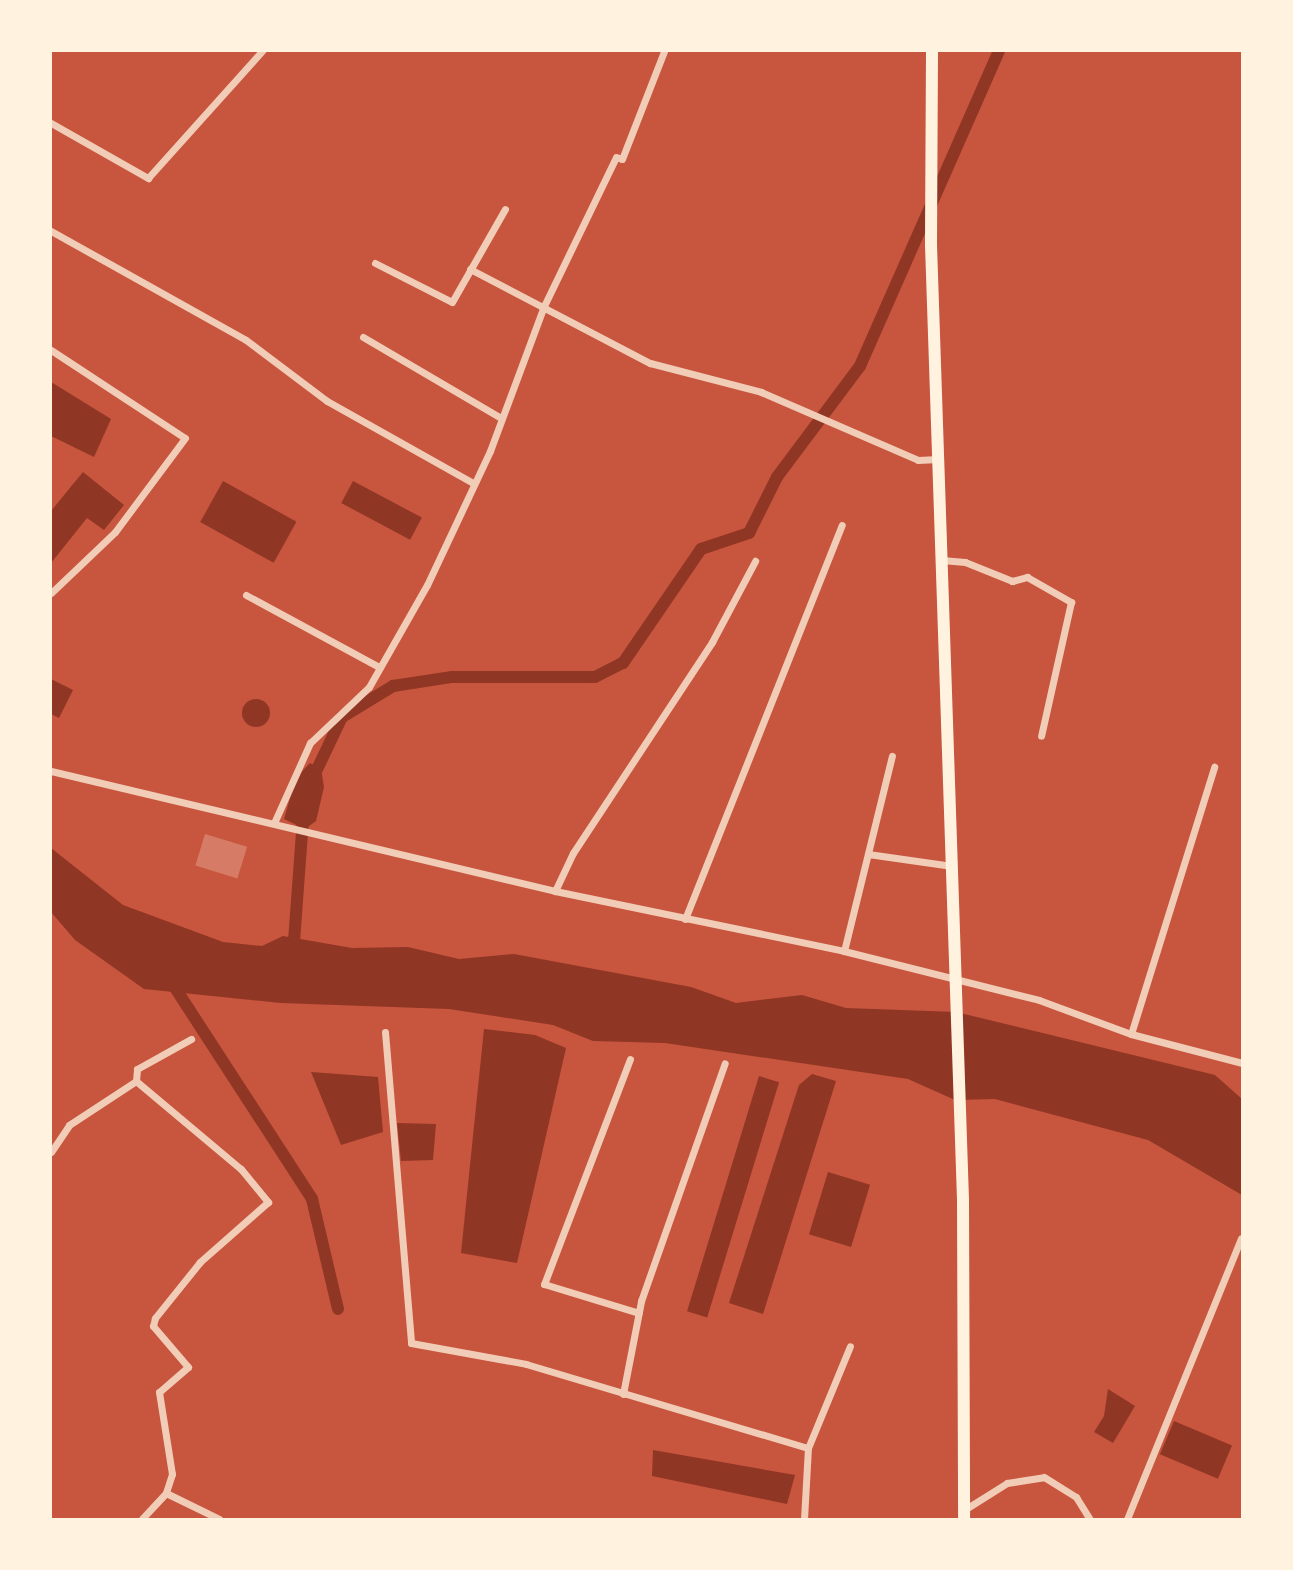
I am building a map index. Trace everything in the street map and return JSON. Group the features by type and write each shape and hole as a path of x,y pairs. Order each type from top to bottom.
{"main road":[{"path":"932,51 931,245 943,459 942,560 953,978 963,1200 964,1515"}],"street":[{"path":"51,123 148,178 262,51"},
{"path":"274,823 310,743 369,687 427,585 501,418 544,306 616,157 622,159 664,51"},
{"path":"375,263 452,302 505,209"},
{"path":"51,231 246,340 327,401 473,483"},
{"path":"470,269 650,363 805,410 918,460 943,459"},
{"path":"363,337 501,418"},
{"path":"51,350 186,438 115,532 51,593"},
{"path":"685,919 842,525"},
{"path":"942,560 965,562 1012,581 1027,578 1071,602 1041,736"},
{"path":"555,891 573,853 712,642 755,561"},
{"path":"246,596 379,667"},
{"path":"844,951 892,756"},
{"path":"1131,1034 1214,767"},
{"path":"51,771 555,891 844,951 953,978 1131,1034 1242,1063"},
{"path":"868,854 952,866"},
{"path":"385,1032 411,1342 526,1364 808,1448"},
{"path":"136,1081 136,1069 191,1039"},
{"path":"630,1059 544,1284 639,1313"},
{"path":"622,1394 639,1313 725,1063"},
{"path":"51,1152 69,1125 136,1081"},
{"path":"136,1081 241,1169 268,1202 200,1262 155,1318 153,1326 188,1367 159,1392 172,1474 166,1493 142,1519"},
{"path":"1127,1519 1241,1238"},
{"path":"804,1519 808,1448 850,1346"},
{"path":"964,1515 1007,1483 1044,1477 1076,1497 1090,1519"},
{"path":"166,1493 219,1519"}],"shaded area":[{"path":"51,382 111,419 94,457 51,436"},
{"path":"83,472 124,505 104,530 87,518 51,563 51,511"},
{"path":"223,481 296,522 274,563 200,522"},
{"path":"353,481 422,518 410,540 341,503"},
{"path":"51,679 73,690 59,718 51,714"},
{"path":"256,699 266,703 270,713 266,723 256,727 246,723 242,713 246,703"},
{"path":"310,763 321,769 324,787 316,821 305,829 284,819 296,778"},
{"path":"51,848 123,905 223,942 262,946 283,936 352,948 408,947 459,959 514,954 691,987 736,1003 802,995 846,1008 956,1012 1215,1075 1242,1099 1242,1195 1148,1140 995,1099 955,1100 908,1079 665,1043 593,1041 553,1025 449,1009 281,1003 144,989 75,940 51,912"},
{"path":"484,1029 535,1035 566,1048 517,1263 461,1253"},
{"path":"311,1072 378,1077 383,1132 341,1145"},
{"path":"812,1074 836,1081 763,1314 729,1303 799,1085"},
{"path":"759,1076 779,1082 707,1317 687,1311"},
{"path":"397,1123 436,1124 433,1160 401,1161"},
{"path":"828,1172 870,1185 851,1247 809,1234"},
{"path":"1108,1389 1135,1406 1113,1443 1094,1432 1104,1416"},
{"path":"1174,1421 1232,1446 1218,1479 1160,1454"},
{"path":"653,1450 795,1475 787,1504 652,1476"}],"building":[{"path":"205,834 247,847 237,878 195,866"}],"waterway":[{"path":"311,782 342,717 393,686 452,677 595,677 623,663 701,549 749,533 777,477 860,366 999,51"},
{"path":"293,955 304,806"},
{"path":"170,980 312,1199 338,1309"}]}
